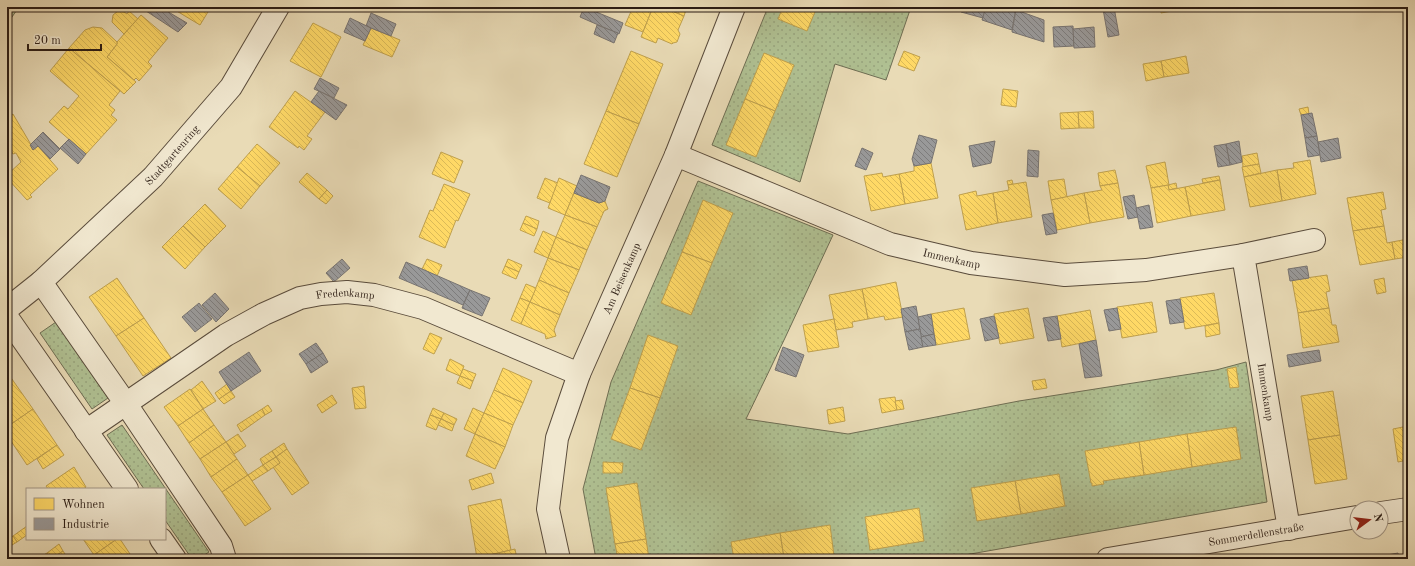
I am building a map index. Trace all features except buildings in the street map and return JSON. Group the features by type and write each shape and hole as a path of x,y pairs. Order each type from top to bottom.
{"street":[{"name":"Stadtgartenring","path":"7,309 41,282 152,177 231,87 278,7"},
{"name":"Am Beisenkamp","path":"559,559 548,508 557,438 579,374 676,155 734,7"},
{"name":"Immenkamp","path":"676,155 890,244 971,263 1065,275 1146,270 1243,254 1314,240"},
{"name":"Immenkamp","path":"1243,254 1289,529"},
{"path":"41,282 126,404 221,546 225,559"},
{"name":"Fredenkamp","path":"86,431 226,335 264,314 300,298 321,294 347,292 374,295 423,308 579,374"},
{"path":"7,317 126,488"},
{"path":"1389,513 1408,509"},
{"name":"Sommerdellenstraße","path":"1108,559 1349,518"},
{"path":"162,540 175,559"}],"green space":[{"path":"7,7 19,7 7,24"},
{"path":"768,7 911,7 886,80 835,64 800,182 712,145"},
{"path":"698,181 833,235 746,419 848,434 1019,401 1216,370 1246,362 1267,502 942,559 596,559 583,489 611,382"},
{"path":"56,322 108,398 92,409 40,333"},
{"path":"122,425 165,488 143,488 107,435"},
{"path":"166,489 209,552 198,559 192,559 166,521"}]}
